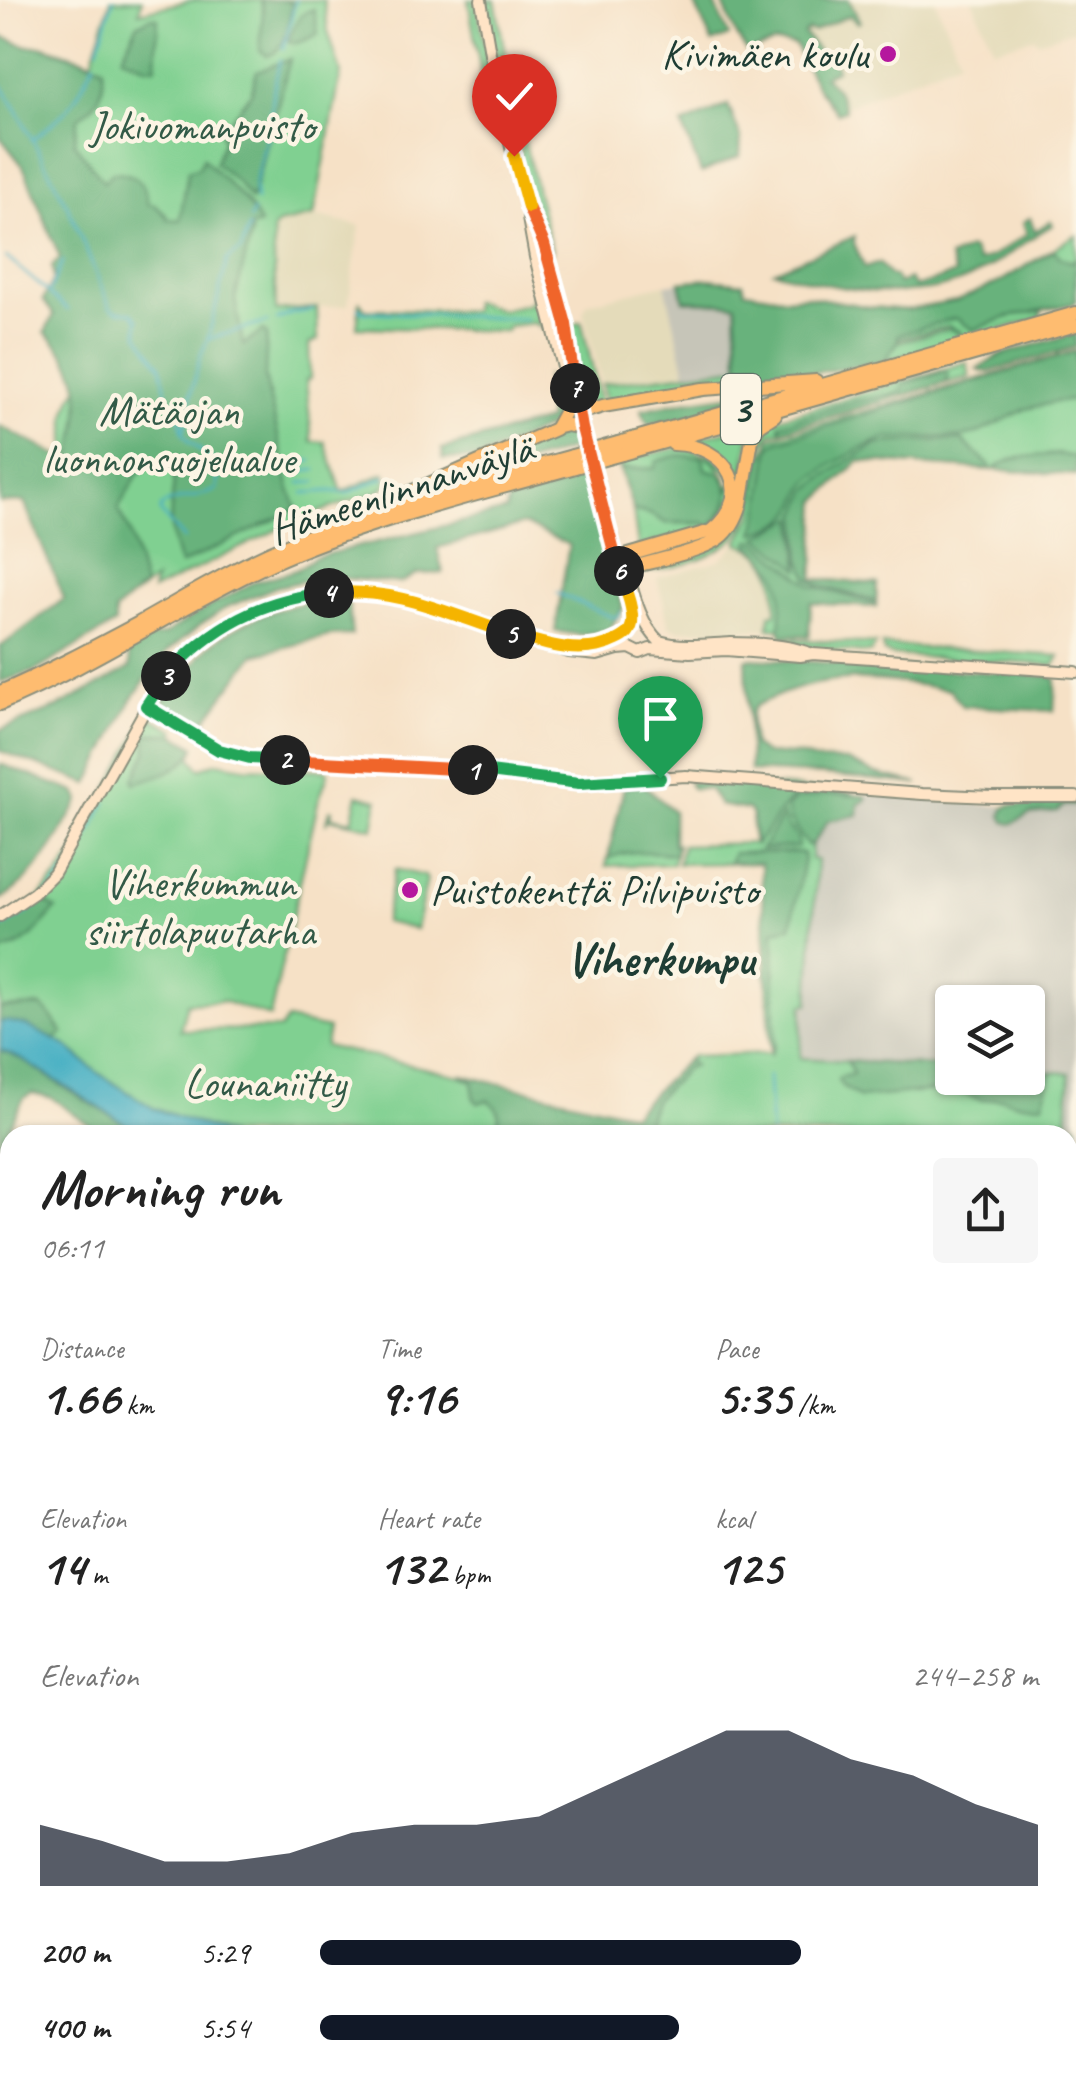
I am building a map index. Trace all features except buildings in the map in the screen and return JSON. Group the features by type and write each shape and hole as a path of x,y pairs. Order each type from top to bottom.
{"highway":[{"name":"Hämeenlinnanväylä","path":"0,704 83,666 208,595 328,539 862,374 1076,314"},
{"name":"Hämeenlinnanväylä","path":"620,448 651,446 1076,325"},
{"path":"579,413 703,389 800,383 862,374"},
{"path":"555,428 566,411 567,387"},
{"path":"621,564 695,550 719,540 738,514 756,428 802,403"},
{"path":"322,531 555,428 582,428"},
{"path":"621,564 711,532 724,521 730,508 732,483 723,462 714,454 689,445 651,446"},
{"name":"Hämeenlinnanväylä","path":"0,692 78,656 266,554 322,531 402,504 574,462"}],"main road":[{"path":"480,0 503,115 566,324 582,428 603,508 650,637"},
{"path":"528,207 529,229 567,387 579,413"},
{"path":"621,564 631,611 626,642 630,648"},
{"path":"0,916 34,893 54,873 160,682 205,639 238,618 295,597 376,592 413,600 569,652 596,655 630,648 640,652 650,637"},
{"path":"558,647 596,648 639,625 650,637 690,652 813,654 1076,672"},
{"path":"146,706 219,750 250,758 475,770 579,783 686,776 992,798 1076,797"}],"shaded area":[{"name":"Kivimäen koulu","path":"849,0 935,0 960,59 844,107 837,90 824,76 819,55 804,34 850,15 857,23 860,21"},
{"path":"972,0 1076,0 1076,29 994,49"},
{"path":"314,216 360,226 348,305 276,311 273,228"},
{"path":"680,282 685,300 736,303 738,367 686,373 665,284"},
{"path":"665,284 686,373 602,384 583,312 588,303"},
{"path":"738,542 762,556 773,577 778,576 780,629 678,630 669,626 657,578 720,560"},
{"path":"854,793 1023,808 1076,802 1076,1125 1067,1125 1069,1073 1045,1072 1045,985 935,985 935,1066 800,1059 814,798"}],"green space":[{"name":"Jokiuomanpuisto","path":"111,0 142,0 139,12 194,0 324,0 328,31 341,73 314,216 278,224 273,229 276,311 317,308 318,340 309,344 310,379 306,380 312,441 325,442 342,492 385,473 387,480 377,492 299,519 152,591 155,580 133,596 66,450 66,415 72,397 89,374 66,248 23,166 0,137 0,36 92,61"},
{"path":"261,0 292,3 283,42 267,56 260,50"},
{"path":"468,0 476,0 498,114 488,114"},
{"path":"485,0 495,0 519,126 507,111"},
{"path":"693,0 713,0 729,36 712,43"},
{"path":"721,0 849,0 860,22 849,15 804,34 834,62 836,70 824,76 837,90 845,110 837,113 817,88 795,45 775,43 748,52"},
{"path":"314,9 318,34 291,43 288,40 297,21"},
{"path":"158,18 156,67 122,56 137,25"},
{"name":"Mätäojan luonnonsuojelualue","path":"0,36 103,66 102,90 91,108 78,118 74,143 104,182 113,172 133,177 142,185 148,204 155,205 167,219 180,220 188,171 199,167 203,158 254,214 260,224 251,227 235,299 243,345 263,331 267,334 265,376 297,509 180,565 171,524 173,470 156,462 138,474 118,509 130,533 144,586 115,611 115,624 35,671 0,682 0,647 64,599 24,502 0,503 0,426 71,462 79,392 70,363 45,332 54,315 43,300 54,279 52,266 60,258 23,166 0,137"},
{"path":"290,59 251,200 215,163 223,141 221,132 251,93 257,71"},
{"path":"728,105 741,138 740,156 701,173 682,125"},
{"path":"524,139 552,252 551,254 519,157"},
{"path":"1030,218 1035,231 1051,221 1053,225 974,276 951,285 875,292 774,271 855,236 854,244 865,268 879,263 890,276 895,276 898,284 909,279 915,287 955,274 949,258 969,249 978,262 993,256 1027,234 1023,222"},
{"path":"1076,235 1076,284 1008,317 1042,310 1040,318 964,340 961,332 949,326 898,339 897,335 738,368 740,378 606,402 602,384 738,367 736,304 684,300 680,282 707,279 743,283 745,291 787,298 806,296 908,310 957,301 998,283"},
{"path":"1054,250 1072,262 1076,258 1073,304 1008,317 973,330 956,318 898,335 898,342 884,361 794,375 740,378 736,304 684,300 680,282 707,279 743,283 745,291 787,298 806,296 907,310 957,301 998,283"},
{"path":"533,296 541,327 534,323 508,326 506,331 357,327 360,302 365,309 472,311 473,301 501,310 530,303"},
{"path":"581,322 601,404 587,402 581,395 570,325"},
{"path":"949,329 956,331 961,340 884,361 898,342"},
{"path":"1076,333 1076,347 988,372 977,369 1003,354"},
{"path":"1076,351 1076,475 859,461 818,500 813,579 877,584 876,607 811,603 809,636 782,635 780,629 769,628 770,614 776,613 773,575 761,555 738,542 753,515 763,457 771,438"},
{"path":"1076,351 1076,400 1026,409 962,437 879,441 816,476 787,518 754,533 772,444"},
{"path":"967,362 970,377 946,383 949,378 941,372 896,393 847,403 781,424 781,431 770,434 764,443 752,502 739,533 701,558 642,572 642,568 727,536 755,440 772,420"},
{"path":"948,372 946,383 781,431 780,424 896,393 903,385"},
{"path":"546,376 562,381 563,405 552,425 479,459 443,459 442,449 548,420"},
{"path":"759,391 761,396 688,418 648,425 641,410 685,401"},
{"path":"752,424 741,489 705,542 641,560 640,557 704,537 735,479 695,439"},
{"path":"568,430 576,433 581,447 477,477 462,477 462,474"},
{"path":"962,440 991,470 859,461 818,500 813,579 877,584 876,601 823,587 808,578 801,559 798,513 808,490 875,445"},
{"path":"679,448 697,451 711,460 730,489 656,468 620,469 617,461"},
{"path":"1057,454 1076,457 1076,475 994,470 1015,459"},
{"path":"679,455 703,457 705,469 721,473 726,482 728,502 710,528 704,523 666,523 633,510 620,469 655,468 656,461"},
{"path":"587,470 623,608 609,630 579,635 555,631 569,545 524,524 437,548 443,573 416,574 401,583 339,578 299,582 227,607 168,651 147,677 89,784 0,751 0,730 56,708 130,668 128,648 143,639 164,635 254,582 296,570 315,557 506,511 508,501 568,483"},
{"path":"633,510 666,523 704,523 710,528 638,547"},
{"path":"795,517 800,569 758,537"},
{"path":"750,540 811,585 876,607 811,603 809,636 782,635 779,582 769,564 749,544"},
{"path":"348,601 352,635 329,636 254,655 199,729 166,707 163,701 170,688 208,647 232,630 288,607"},
{"path":"770,638 876,644 871,652 865,653 775,643"},
{"path":"882,645 1060,656 1051,665 891,655 884,652"},
{"path":"746,660 1050,676 1056,679 1054,711 962,706 950,690 905,683 819,683 756,706 751,716 753,746 766,754 847,761 876,774 919,784 750,771"},
{"path":"150,717 175,730 175,735 195,747 191,757 200,769 217,762 327,770 270,1017 223,1001 187,1003 180,1030 280,1029 287,1020 328,1029 325,1046 632,1114 692,1056 771,1053 761,863 678,864 682,845 753,843 750,791 813,789 854,793 814,799 811,859 817,860 809,1004 803,1005 800,1058 935,1066 935,1095 1045,1095 1045,1072 1070,1073 1067,1124 1076,1125 201,1125 153,1108 98,1073 65,1045 24,1025 0,1022 0,922 39,898 76,850"},
{"path":"146,734 174,734 195,747 178,766 135,783 147,752"},
{"path":"0,764 76,792 80,800 37,868 0,900"},
{"path":"688,781 800,788 800,792 755,845 752,814 748,810 719,805 709,789 691,788"},
{"path":"643,784 673,811 675,854 632,852 608,859 624,787"},
{"path":"624,787 673,811 673,845 677,845 673,864 606,866"},
{"path":"826,794 866,796 866,800 859,804 858,815 828,821 812,845 807,845 790,820 787,808 794,800"},
{"path":"358,795 378,800 373,828 330,818 326,824 330,810 331,817 352,821"},
{"path":"1076,800 1076,805 1030,814 1011,824 1002,816 1009,805"},
{"path":"783,815 798,838 798,847 761,849"},
{"path":"799,852 804,859 791,927 774,930 775,1045 771,1053 761,863 729,863 733,853"},
{"path":"395,869 425,876 427,880 416,929 384,922"},
{"path":"39,898 56,909 25,941 0,952 0,922"},
{"path":"40,1006 63,1033 54,1040 24,1025 0,1022 0,1008"},
{"path":"0,1050 127,1125 89,1125 52,1098 32,1093 24,1098 10,1125 0,1125"},
{"path":"688,1059 693,1066 654,1101 646,1125 498,1125 496,1107 488,1100 478,1103 474,1099 473,1081 462,1075 632,1114"},
{"path":"847,1061 935,1066 935,1091 860,1098 838,1080 853,1074"},
{"path":"1045,1072 1051,1072 1043,1104 1002,1098 981,1100 967,1095 1045,1095"}],"water":[{"path":"0,1022 25,1025 65,1045 98,1073 153,1108 201,1125 128,1125 0,1050"}],"waterway":[{"path":"98,48 113,0"},
{"path":"283,49 296,0"},
{"path":"256,201 254,186 270,124 280,60"},
{"path":"32,140 70,106 94,62"},
{"path":"0,83 68,207 110,307 132,312 138,319 138,334 161,366 167,396 179,416 183,433 215,463 217,489 162,506 160,512 184,539"},
{"path":"250,219 253,212"},
{"path":"184,430 227,260 241,250 249,227"},
{"path":"6,257 49,293 63,261"},
{"path":"50,295 68,310"},
{"path":"359,308 372,312 526,319"},
{"path":"277,320 313,310"},
{"path":"208,339 268,322"},
{"path":"295,462 312,461"},
{"path":"298,472 316,470"},
{"path":"304,493 347,493 385,477"},
{"path":"300,483 316,482"},
{"path":"557,593 612,617 622,612"},
{"path":"0,928 30,910 57,885 106,803"},
{"path":"768,1076 770,1125"}],"place":[{"name":"Kivimäen koulu","path":"888,54"},
{"name":"Puistokenttä Pilvipuisto","path":"410,890"}],"district":[{"name":"Viherkumpu","path":"660,959"}],"route":[{"path":"514,156 566,324 582,428 631,611 627,635 596,648 558,647 413,600 376,592 295,597 226,624 205,639 160,682 146,706 219,750 250,758 488,771 555,782 660,778"}],"park label":[{"name":"Viherkummun siirtolapuutarha","path":"200,907"},
{"name":"Lounaniitty","path":"265,1083"}]}
